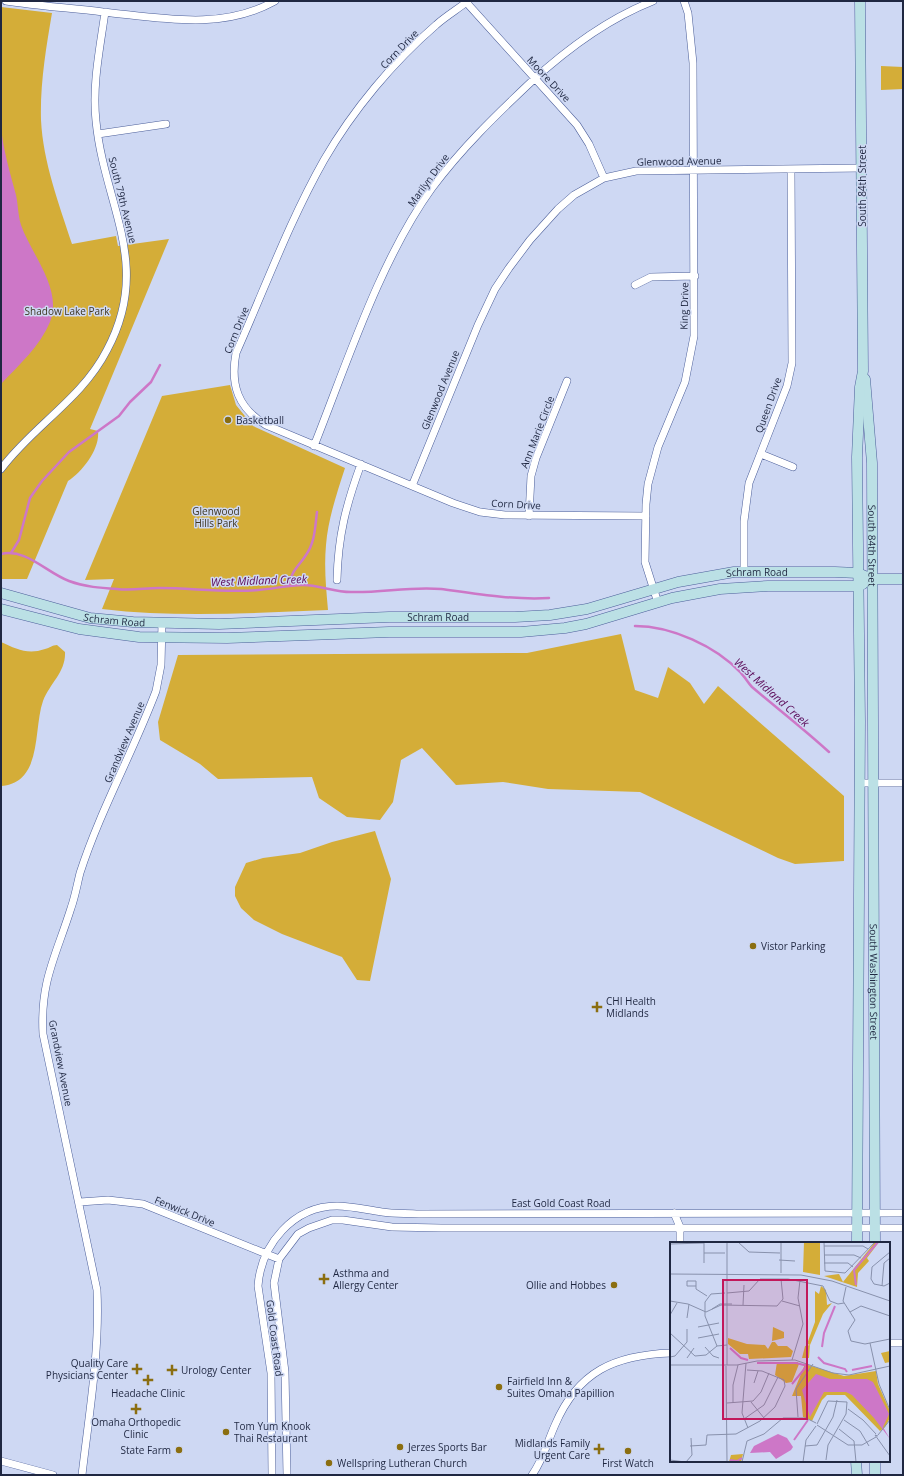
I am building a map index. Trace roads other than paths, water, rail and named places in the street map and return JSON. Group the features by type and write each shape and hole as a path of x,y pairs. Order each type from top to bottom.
{"main road":[{"name":"South 84th Street","path":"860,1 863,371 860,387 857,457 860,721"},
{"name":"South 84th Street","path":"863,371 867,385 872,463 872,721"},
{"name":"Schram Road","path":"1,593 90,618 162,623 219,624 389,617 533,616 587,609 653,589 698,578 744,572 858,573 872,579 903,579"},
{"name":"Schram Road","path":"1,609 94,632 162,638 227,638 389,632 521,632 586,624 700,592 742,587 858,586 872,579"},
{"name":"South Washington Street","path":"857,1242 860,721"},
{"name":"South Washington Street","path":"872,721 875,1242"},
{"path":"856,1462 857,1475"},
{"path":"875,1462 875,1475"}],"street":[{"path":"6,1 206,21 245,14 276,1"},
{"name":"Marilyn Drive","path":"314,446 379,286 409,225 432,189 472,139 535,78 575,45 628,12 653,1"},
{"name":"King Drive","path":"658,603 645,562 648,484 654,457 682,391 690,360 694,336 695,170 692,38 688,13 684,1"},
{"name":"Moore Drive","path":"467,2 577,125 589,144 604,178"},
{"name":"Corn Drive","path":"467,2 437,24 404,56 375,89 325,158 283,243 236,353 234,366 235,386 243,404 249,412 266,425 412,486 480,512 529,516 646,516"},
{"name":"South 79th Avenue","path":"1,469 28,437 71,400 92,376 108,350 122,313 126,286 125,247 98,134 95,96 105,12"},
{"path":"98,134 166,124"},
{"name":"Glenwood Avenue","path":"412,486 478,325 502,278 530,240 558,209 582,189 604,178 636,171 862,168"},
{"name":"Queen Drive","path":"744,572 745,503 749,483 787,386 792,363 791,169"},
{"path":"635,285 651,277 695,276"},
{"name":"Ann Marie Circle","path":"529,516 531,476 534,464 567,380"},
{"path":"761,454 793,467"},
{"path":"336,580 338,552 346,506 361,464"},
{"name":"Grandview Avenue","path":"82,1475 90,1411 98,1315 97,1290 80,1202 43,1034 42,1012 44,987 51,961 71,909 80,873 156,691 160,670 162,623"},
{"path":"859,783 903,783"},
{"name":"Fenwick Drive","path":"80,1202 108,1200 143,1204 279,1259"},
{"name":"East Gold Coast Road","path":"266,1253 274,1240 286,1226 299,1217 314,1209 336,1206 385,1212 441,1214 903,1213"},
{"path":"674,1213 680,1227"},
{"path":"680,1242 680,1227 685,1213"},
{"path":"441,1214 441,1228"},
{"path":"279,1259 298,1234 309,1228 332,1220 343,1220 392,1227 441,1228 903,1228"},
{"name":"Gold Coast Road","path":"266,1253 260,1271 258,1286 271,1373 272,1475"},
{"name":"Gold Coast Road","path":"279,1259 274,1283 285,1372 286,1475"},
{"path":"890,1343 903,1343"},
{"path":"532,1475 542,1459 560,1414 577,1388 597,1372 620,1360 647,1354 670,1353"},
{"path":"1,1461 53,1475"}],"waterway":[{"path":"11,553 19,540 30,498 42,481 69,452 119,416 130,402 151,382 160,365"},
{"path":"289,585 293,572 306,555 311,545 317,512"},
{"name":"West Midland Creek","path":"1,554 10,553 28,558 61,577 75,583 87,586 128,590 171,588 246,591 303,585 345,592 430,588 481,595 549,598"},
{"name":"West Midland Creek","path":"635,626 649,627 678,634 692,639 719,654 731,663 752,687 829,752"}],"place":[{"name":"Basketball","path":"228,420"},
{"name":"Vistor Parking","path":"753,946"},
{"name":"CHI Health Midlands","path":"597,1007"},
{"name":"Asthma and Allergy Center","path":"324,1279"},
{"name":"Ollie and Hobbes","path":"614,1285"},
{"name":"Quality Care Physicians Center","path":"137,1369"},
{"name":"Urology Center","path":"172,1370"},
{"name":"Headache Clinic","path":"148,1380"},
{"name":"Fairfield Inn & Suites Omaha Papillion","path":"499,1387"},
{"name":"Omaha Orthopedic Clinic","path":"136,1409"},
{"name":"Tom Yum Knook Thai Restaurant","path":"226,1432"},
{"name":"Jerzes Sports Bar","path":"400,1447"},
{"name":"Midlands Family Urgent Care","path":"599,1449"},
{"name":"State Farm","path":"179,1450"},
{"name":"First Watch","path":"628,1451"},
{"name":"Wellspring Lutheran Church","path":"329,1463"}],"park label":[{"name":"Shadow Lake Park","path":"67,311"},
{"name":"Glenwood Hills Park","path":"216,516"}]}
